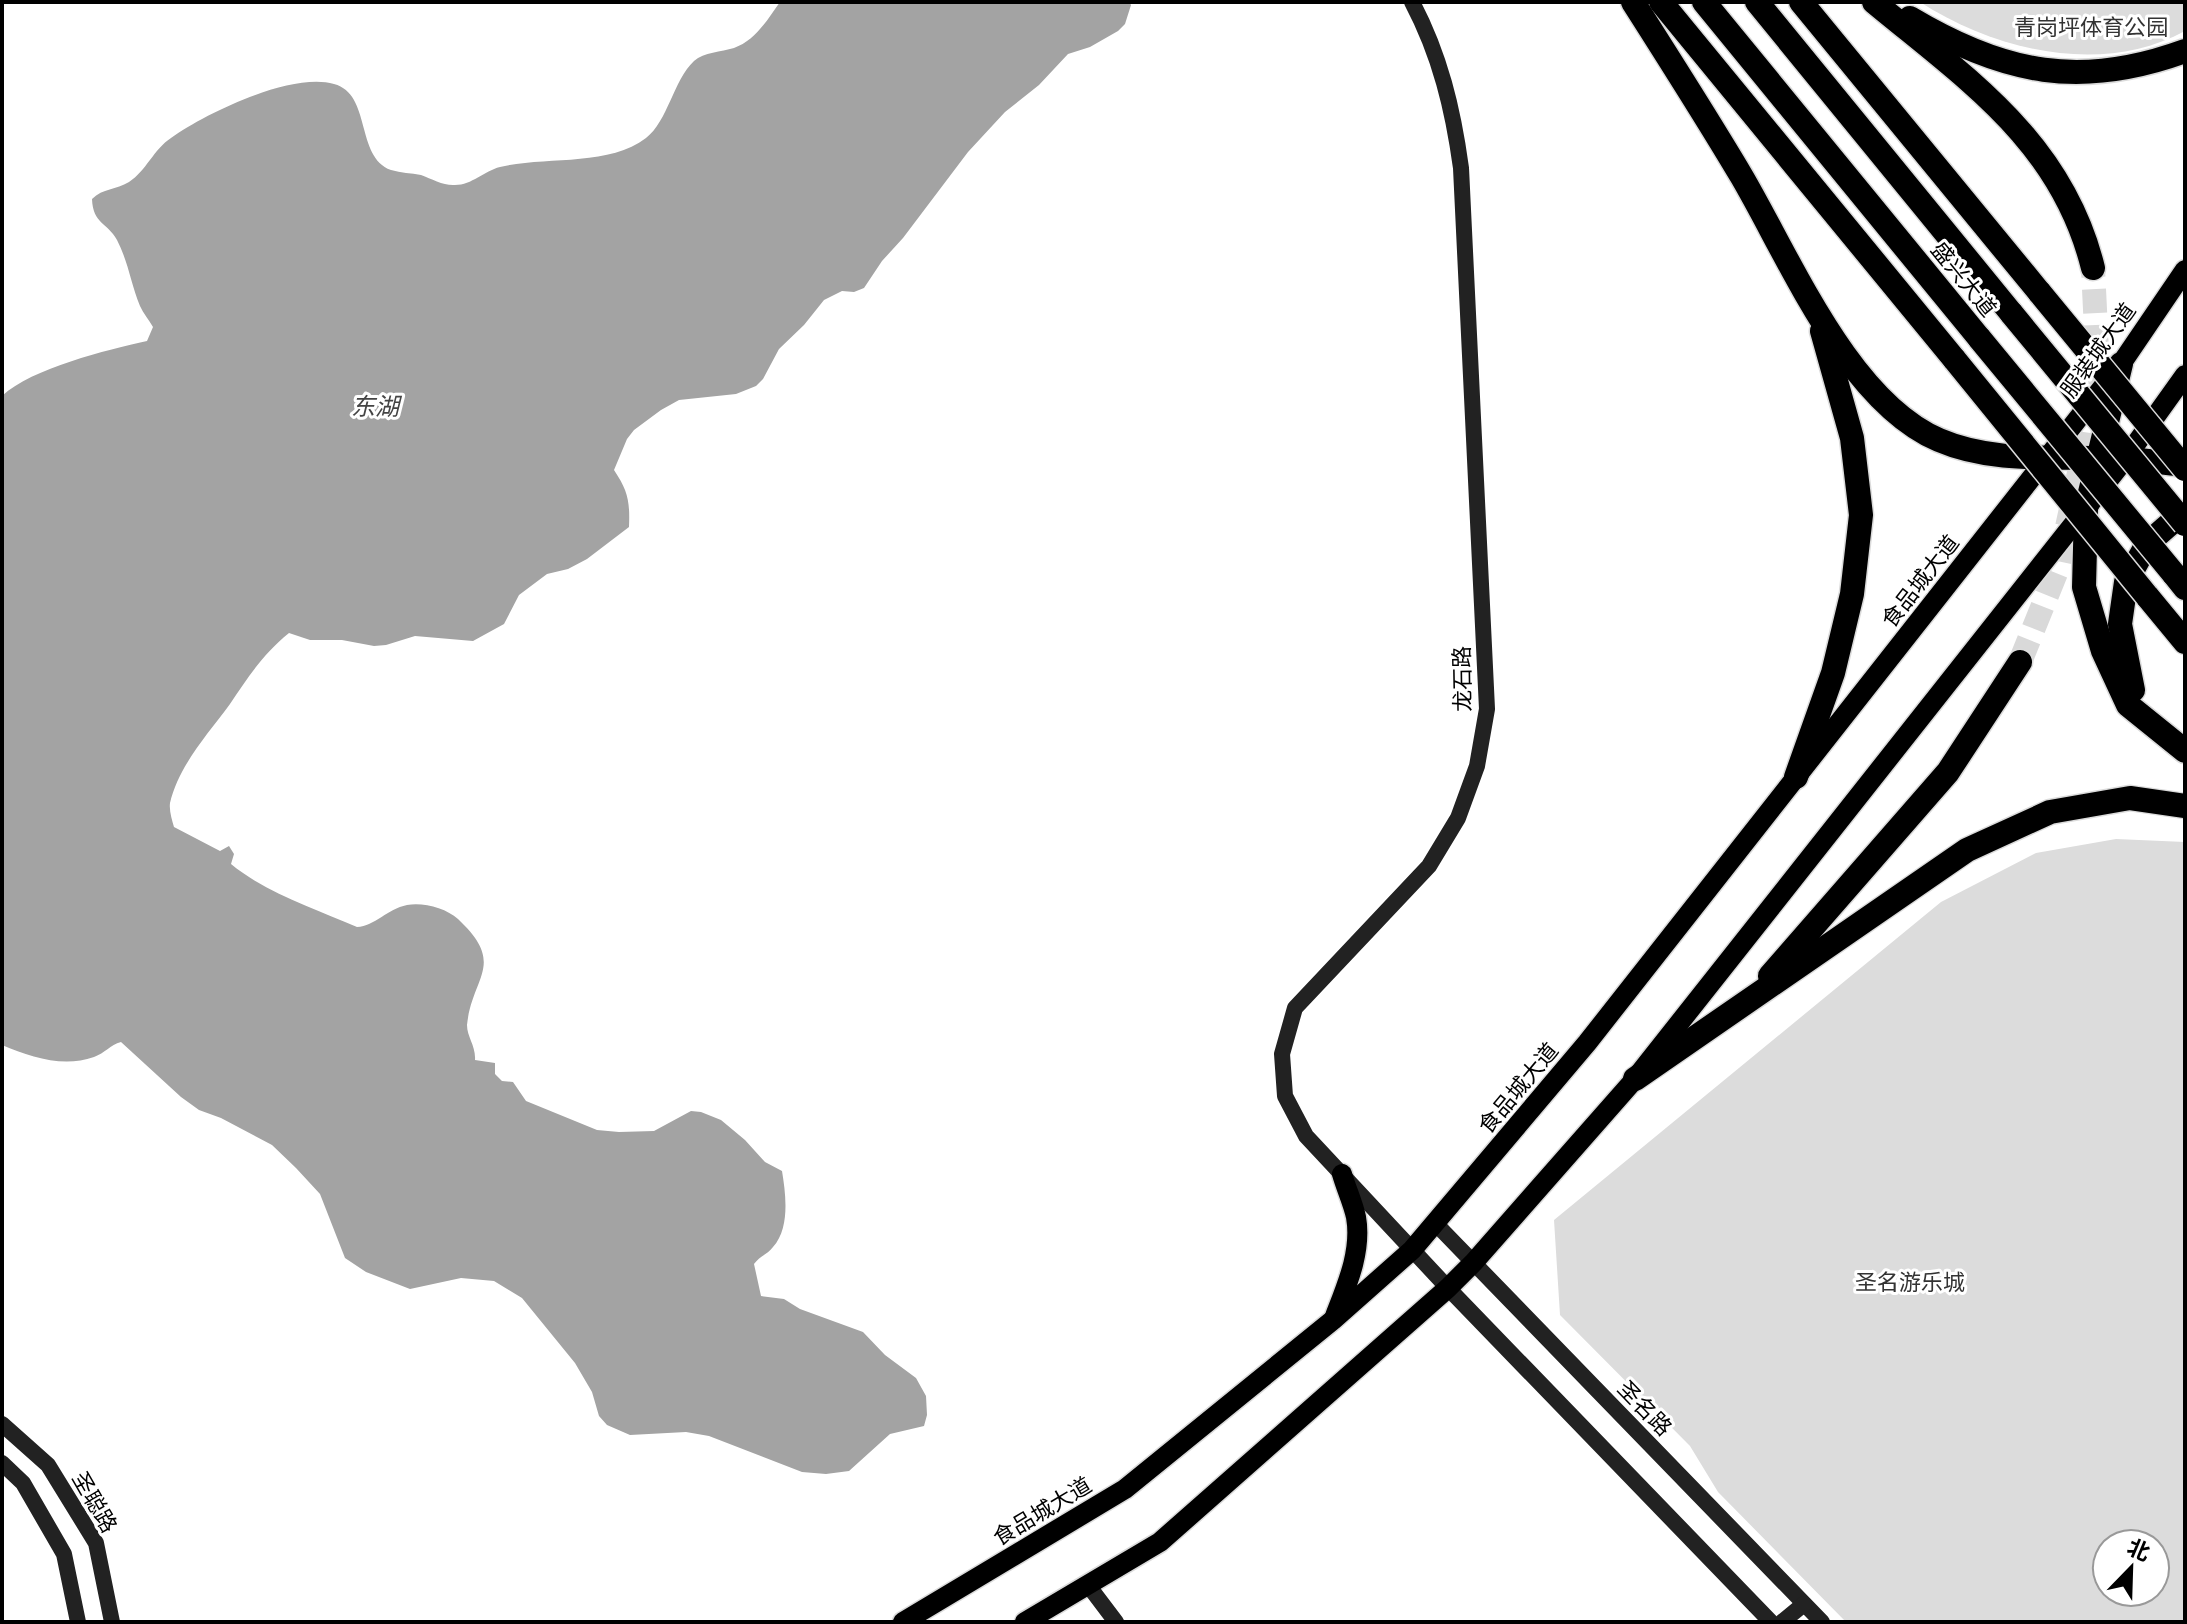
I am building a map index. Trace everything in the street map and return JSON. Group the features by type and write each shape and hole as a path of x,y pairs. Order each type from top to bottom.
{"highway":[{"path":"1633,2 1744,180 1816,310 1863,381 1898,415 1938,440 1988,455 2125,459 2185,467"},
{"path":"1661,2 2185,642"},
{"name":"盛兴大道","path":"1704,2 2179,581"},
{"name":"盛兴大道","path":"1757,2 2185,524"},
{"path":"1801,2 2185,467"},
{"path":"1874,2 1980,90 2017,125 2050,166 2073,207 2093,268"},
{"path":"1884,2 1967,47 2015,65 2060,73 2105,73 2185,51"},
{"path":"1796,777 1833,673 1852,594 1861,515 1852,438 1816,310"},
{"path":"2121,364 2086,509 2084,587 2103,651 2128,705 2185,751"},
{"path":"2166,734 2131,687 2120,624 2126,582 2147,544 2185,513"},
{"path":"1744,1005 1948,772 2020,662"},
{"path":"1635,1079 1967,850 2050,812 2130,798 2185,806"}],"main road":[{"name":"龙石路","path":"1412,2 1440,64 1453,111 1461,168 1487,709 1477,766 1458,818 1429,866 1295,1008 1282,1054 1285,1096 1306,1136 1412,1250"},
{"name":"服装城大道","path":"2048,457 2121,364 2185,270"},
{"path":"1025,1622 1160,1542 1474,1262 1635,1079 2086,509 2185,375"},
{"name":"食品城大道","path":"903,1622 1125,1489 1333,1320 1412,1250 1587,1043 2048,457"},
{"path":"1333,1320 1357,1250 1356,1217 1342,1174"},
{"name":"圣名路","path":"1436,1224 1822,1622"},
{"path":"1412,1250 1771,1622"},
{"name":"圣聪路","path":"2,1424 48,1465 96,1543 112,1622"},
{"path":"2,1463 23,1483 64,1554 78,1622"},
{"path":"1088,1585 1116,1622"},
{"path":"1782,1622 1804,1604"}],"green space":[{"name":"青岗坪体育公园","path":"1920,2 2185,2 2185,31 2153,45 2119,52 2085,55 2050,52 1982,34"},
{"name":"圣名游乐城","path":"2116,839 2185,842 2185,1622 1846,1622 1718,1492 1690,1446 1560,1315 1554,1220 1941,902 2036,853"}],"water":[{"name":"东湖","path":"780,2 1129,2 1131,5 1125,24 1118,31 1090,47 1068,54 1039,85 1005,112 968,152 864,288 854,292 842,291 824,300 779,349 756,386 736,394 679,400 634,430 614,470 627,497 629,527 587,559 568,569 547,574 519,595 504,624 473,641 415,636 374,646 342,640 310,640 289,633 256,666 195,750 174,789 170,806 174,827 220,851 229,846 234,854 231,864 260,884 357,927 413,904 441,909 458,919 473,935 484,960 467,1025 475,1060 495,1063 495,1074 502,1081 513,1082 526,1101 597,1130 619,1132 654,1131 691,1111 701,1112 721,1120 765,1162 782,1171 785,1201 782,1230 771,1249 754,1264 761,1296 784,1299 800,1309 863,1332 885,1355 916,1378 926,1396 924,1426 890,1434 849,1471 826,1474 802,1472 709,1436 686,1432 630,1435 607,1425 599,1416 592,1392 575,1363 522,1298 494,1281 461,1278 410,1289 366,1272 345,1258 320,1194 272,1145 199,1110 121,1042 94,1057 71,1061 36,1057 2,1045 2,396 15,386 51,369 147,341 153,327 140,306 117,240 98,218 92,199 129,182 165,143 205,117 273,89 316,82 334,84 346,90 354,100 367,140 380,163 391,170 421,175 447,184 467,183 500,167 613,153 631,147 654,131 694,61 742,45 760,29"}],"tunnel":[{"path":"2020,662 2058,568 2080,468 2097,351 2093,268"}]}
